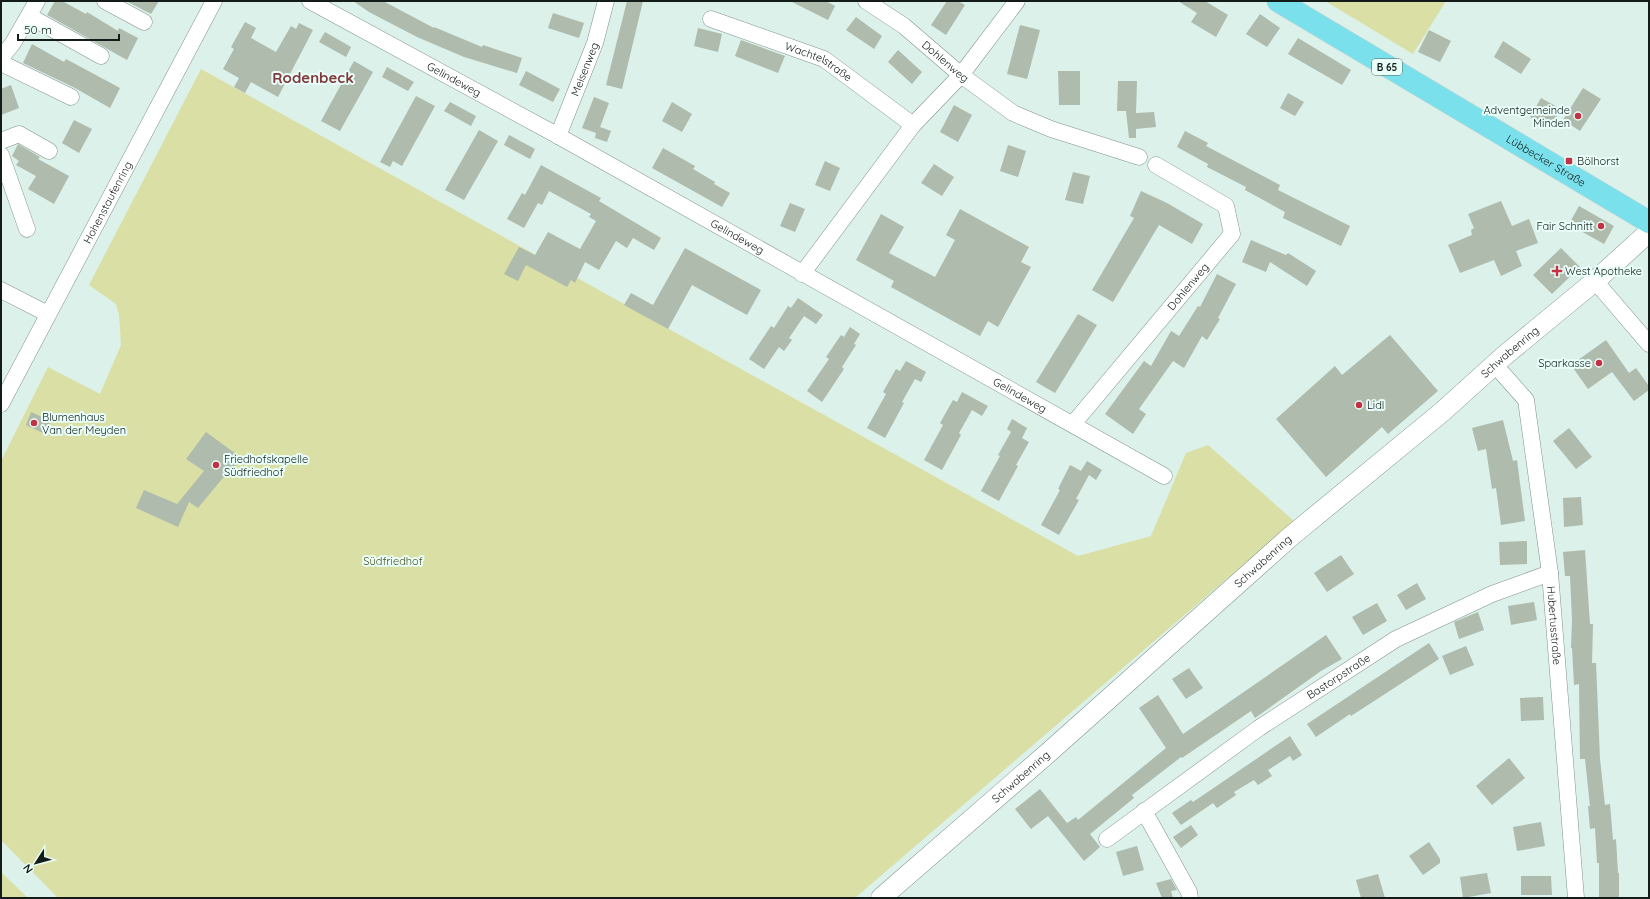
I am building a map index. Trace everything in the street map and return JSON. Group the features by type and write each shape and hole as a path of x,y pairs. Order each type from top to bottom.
{"main road":[{"name":"Lübbecker Straße","path":"1278,1 1649,222"}],"street":[{"path":"1,58 13,43 37,1"},
{"path":"105,1 144,22"},
{"name":"Hohenstaufenring","path":"1,404 214,1"},
{"name":"Gelindeweg","path":"310,1 558,136 1164,476"},
{"name":"Meisenweg","path":"558,136 595,43 606,1"},
{"name":"Dohlenweg","path":"866,1 904,26 961,76 1013,113 1051,129 1139,157"},
{"path":"802,274 913,125 961,76 1017,1"},
{"path":"29,16 101,56"},
{"name":"Wachtelstraße","path":"711,19 824,59 913,125"},
{"path":"1,63 71,97"},
{"path":"1,141 19,134 49,150"},
{"path":"1,155 27,229"},
{"name":"Dohlenweg","path":"1073,424 1232,234 1226,206 1156,165"},
{"name":"Schwabenring","path":"881,898 1290,537 1436,417 1595,281 1649,232"},
{"path":"1595,281 1649,344"},
{"path":"1,290 48,314"},
{"name":"Hubertusstraße","path":"1495,365 1526,400 1550,573 1576,898"},
{"name":"Bastorpstraße","path":"1106,839 1259,728 1396,639 1492,594 1550,573"},
{"path":"1144,811 1189,892 1190,898"}],"green space":[{"path":"1325,1 1446,1 1413,54"},
{"name":"Südfriedhof","path":"201,69 1078,556 1151,536 1186,453 1208,445 1294,521 855,898 58,898 1,840 1,461 48,367 100,394 121,345 119,315 116,304 89,285"},
{"path":"1,872 28,898 1,898"}],"building":[{"path":"55,1 62,1 86,14 87,12 118,31 119,28 138,38 127,60 47,15"},
{"path":"126,1 159,1 151,14"},
{"path":"353,1 383,1 434,28 482,47 483,45 522,58 517,73 464,57 417,37 369,12"},
{"path":"627,1 643,1 622,89 606,85"},
{"path":"790,1 826,1 835,6 828,20"},
{"path":"947,1 958,1 965,5 946,35 931,25"},
{"path":"1178,1 1205,1 1228,15 1216,37 1191,22 1197,13"},
{"path":"553,13 584,23 579,38 548,28"},
{"path":"1260,14 1280,28 1267,47 1246,34"},
{"path":"856,17 882,36 874,49 846,30"},
{"path":"245,22 256,28 251,38 276,52 291,26 296,29 299,23 313,30 278,97 251,82 245,93 234,87 239,78 223,69 234,49 231,47"},
{"path":"1020,25 1040,30 1027,79 1007,74"},
{"path":"698,28 722,34 718,52 694,46"},
{"path":"1429,30 1451,41 1440,62 1418,52"},
{"path":"325,32 351,47 346,57 319,42"},
{"path":"1298,38 1351,70 1342,85 1288,54"},
{"path":"741,40 785,56 778,73 735,56"},
{"path":"1503,41 1531,59 1521,74 1494,57"},
{"path":"32,44 64,62 66,59 120,88 110,108 75,88 23,63"},
{"path":"898,50 922,72 912,84 888,62"},
{"path":"354,61 373,72 340,131 321,121"},
{"path":"387,67 414,82 408,91 382,77"},
{"path":"526,71 560,89 553,102 519,85"},
{"path":"1058,71 1080,71 1080,105 1059,105"},
{"path":"1118,81 1137,81 1136,113 1154,112 1156,127 1136,129 1136,138 1129,138 1126,111 1117,111"},
{"path":"11,85 19,108 1,115 1,89"},
{"path":"1583,88 1601,99 1580,131 1563,120"},
{"path":"1288,93 1304,102 1295,116 1280,108"},
{"path":"416,96 435,106 402,166 393,161 390,167 380,162"},
{"path":"594,97 609,103 600,127 611,131 607,142 595,138 596,133 582,128"},
{"path":"1541,98 1561,109 1550,128 1530,117"},
{"path":"450,102 476,116 471,126 444,111"},
{"path":"672,102 692,114 682,132 662,121"},
{"path":"954,105 972,115 958,142 940,132"},
{"path":"74,120 92,129 79,153 62,143"},
{"path":"479,130 498,141 464,200 445,190"},
{"path":"1185,131 1208,143 1206,146 1280,185 1278,190 1350,226 1341,246 1283,218 1285,212 1245,190 1246,187 1207,167 1208,164 1177,147"},
{"path":"509,135 535,149 530,159 504,145"},
{"path":"18,144 40,157 38,159 69,176 54,204 28,189 36,176 16,165 19,161 12,156"},
{"path":"1008,145 1026,151 1018,177 1000,171"},
{"path":"663,148 695,166 693,169 730,193 722,207 652,168"},
{"path":"825,161 840,168 830,191 815,185"},
{"path":"934,164 954,177 942,196 921,183"},
{"path":"541,165 601,198 599,201 661,238 654,250 633,238 627,248 616,241 599,270 585,262 575,283 571,280 567,287 526,265 518,281 504,274 519,247 535,255 548,232 580,249 596,221 589,217 591,214 549,191 542,205 538,203 524,228 507,219 522,193 525,195"},
{"path":"1073,172 1090,176 1083,204 1065,200"},
{"path":"1141,191 1167,203 1203,224 1192,244 1159,225 1113,302 1092,290 1134,218 1130,216"},
{"path":"1501,201 1512,226 1529,219 1538,243 1516,251 1522,266 1501,276 1494,260 1460,273 1448,245 1472,235 1471,230 1474,228 1468,214"},
{"path":"790,203 805,209 795,232 780,226"},
{"path":"1579,206 1614,226 1604,244 1579,230 1586,224 1575,228 1569,224"},
{"path":"960,209 1029,247 1021,262 1031,267 998,327 988,321 980,336 891,287 894,281 856,260 881,214 904,227 889,253 935,277 955,240 946,235"},
{"path":"1251,240 1286,255 1288,253 1316,271 1307,286 1270,262 1266,272 1242,262"},
{"path":"685,248 761,290 747,315 692,285 668,329 624,305 631,293 653,305"},
{"name":"West Apotheke","path":"1561,248 1580,267 1552,294 1533,275"},
{"path":"1217,274 1236,284 1218,318 1220,319 1207,340 1202,336 1184,368 1173,361 1139,409 1146,414 1133,434 1105,414 1144,361 1151,366 1171,331 1179,336 1198,306 1200,307"},
{"path":"798,298 823,315 816,324 804,316 789,338 792,340 784,351 779,347 764,369 749,359 771,326 774,328 788,306 791,308"},
{"path":"1078,314 1097,325 1055,393 1036,382"},
{"path":"850,327 860,334 854,344 856,345 842,367 844,369 822,402 807,391 829,359 826,357 841,335 844,337"},
{"path":"1390,335 1438,391 1388,434 1382,427 1326,477 1276,419 1335,366 1342,375"},
{"path":"1606,340 1629,373 1636,368 1649,386 1649,390 1634,401 1612,372 1588,389 1571,365"},
{"path":"906,361 926,372 921,382 915,379 885,438 867,428 886,394 883,392 896,369 900,371"},
{"path":"962,392 988,406 982,416 972,410 959,433 961,435 942,470 924,460 943,425 940,423 953,400 957,402"},
{"path":"31,412 51,421 45,434 26,425"},
{"path":"1012,419 1027,428 1022,438 1029,442 999,501 981,491 1011,432 1007,429"},
{"path":"1503,420 1513,461 1517,460 1525,521 1501,525 1496,488 1492,489 1486,449 1478,451 1472,428"},
{"path":"1569,428 1592,457 1576,469 1553,441"},
{"name":"Friedhofskapelle Südfriedhof","path":"206,432 243,459 222,479 198,508 189,502 178,527 136,508 144,490 177,504 204,471 186,459"},
{"path":"1087,461 1102,470 1096,480 1089,475 1076,499 1079,500 1059,535 1041,525 1060,490 1058,489 1070,465 1081,471"},
{"path":"1581,497 1583,525 1564,527 1563,498"},
{"path":"1527,541 1527,564 1500,565 1499,542"},
{"path":"1585,550 1590,624 1593,624 1592,663 1596,663 1600,759 1605,805 1610,804 1613,840 1616,839 1619,873 1619,898 1599,898 1599,863 1597,863 1595,828 1590,829 1588,806 1590,806 1585,759 1580,759 1579,684 1574,685 1571,648 1572,620 1570,576 1565,576 1563,552"},
{"path":"1341,555 1354,574 1327,592 1314,573"},
{"path":"1417,583 1426,599 1406,610 1397,595"},
{"path":"1534,602 1537,620 1511,625 1508,606"},
{"path":"1377,603 1387,621 1363,635 1352,617"},
{"path":"1478,612 1484,630 1459,639 1454,622"},
{"path":"1326,635 1342,659 1321,671 1255,718 1251,711 1182,758 1181,757 1132,795 1134,798 1090,834 1100,847 1084,861 1048,816 1031,829 1015,809 1040,789 1067,823 1076,817 1078,820 1166,748 1139,708 1158,695 1183,734"},
{"path":"1429,643 1439,659 1351,716 1350,714 1316,737 1307,724"},
{"path":"1466,646 1474,665 1450,675 1442,656"},
{"path":"1189,668 1203,688 1186,699 1172,679"},
{"path":"1543,697 1544,720 1521,721 1520,698"},
{"path":"1290,736 1302,755 1293,761 1290,756 1268,770 1272,776 1258,785 1254,780 1234,792 1236,795 1217,808 1213,803 1181,825 1172,813 1191,800 1193,802"},
{"path":"1509,758 1525,778 1492,805 1476,786"},
{"path":"1541,822 1545,846 1517,851 1513,827"},
{"path":"1191,825 1198,835 1181,848 1173,837"},
{"path":"1429,842 1440,859 1440,863 1423,875 1409,856"},
{"path":"1137,846 1144,870 1123,876 1116,852"},
{"path":"1487,873 1491,893 1463,898 1460,877"},
{"path":"1378,874 1385,898 1361,898 1356,880"},
{"path":"1521,876 1551,876 1552,895 1521,895"},
{"path":"1171,879 1177,890 1171,891 1173,898 1162,898 1156,883"}],"place":[{"name":"Adventgemeinde Minden","path":"1578,116"},
{"name":"Bölhorst","path":"1569,161"},
{"name":"Fair Schnitt","path":"1601,226"},
{"name":"West Apotheke","path":"1557,271"},
{"name":"Sparkasse","path":"1599,363"},
{"name":"Lidl","path":"1359,405"},
{"name":"Blumenhaus Van der Meyden","path":"34,423"},
{"name":"Friedhofskapelle Südfriedhof","path":"216,465"}],"district":[{"name":"Rodenbeck","path":"313,77"}]}
